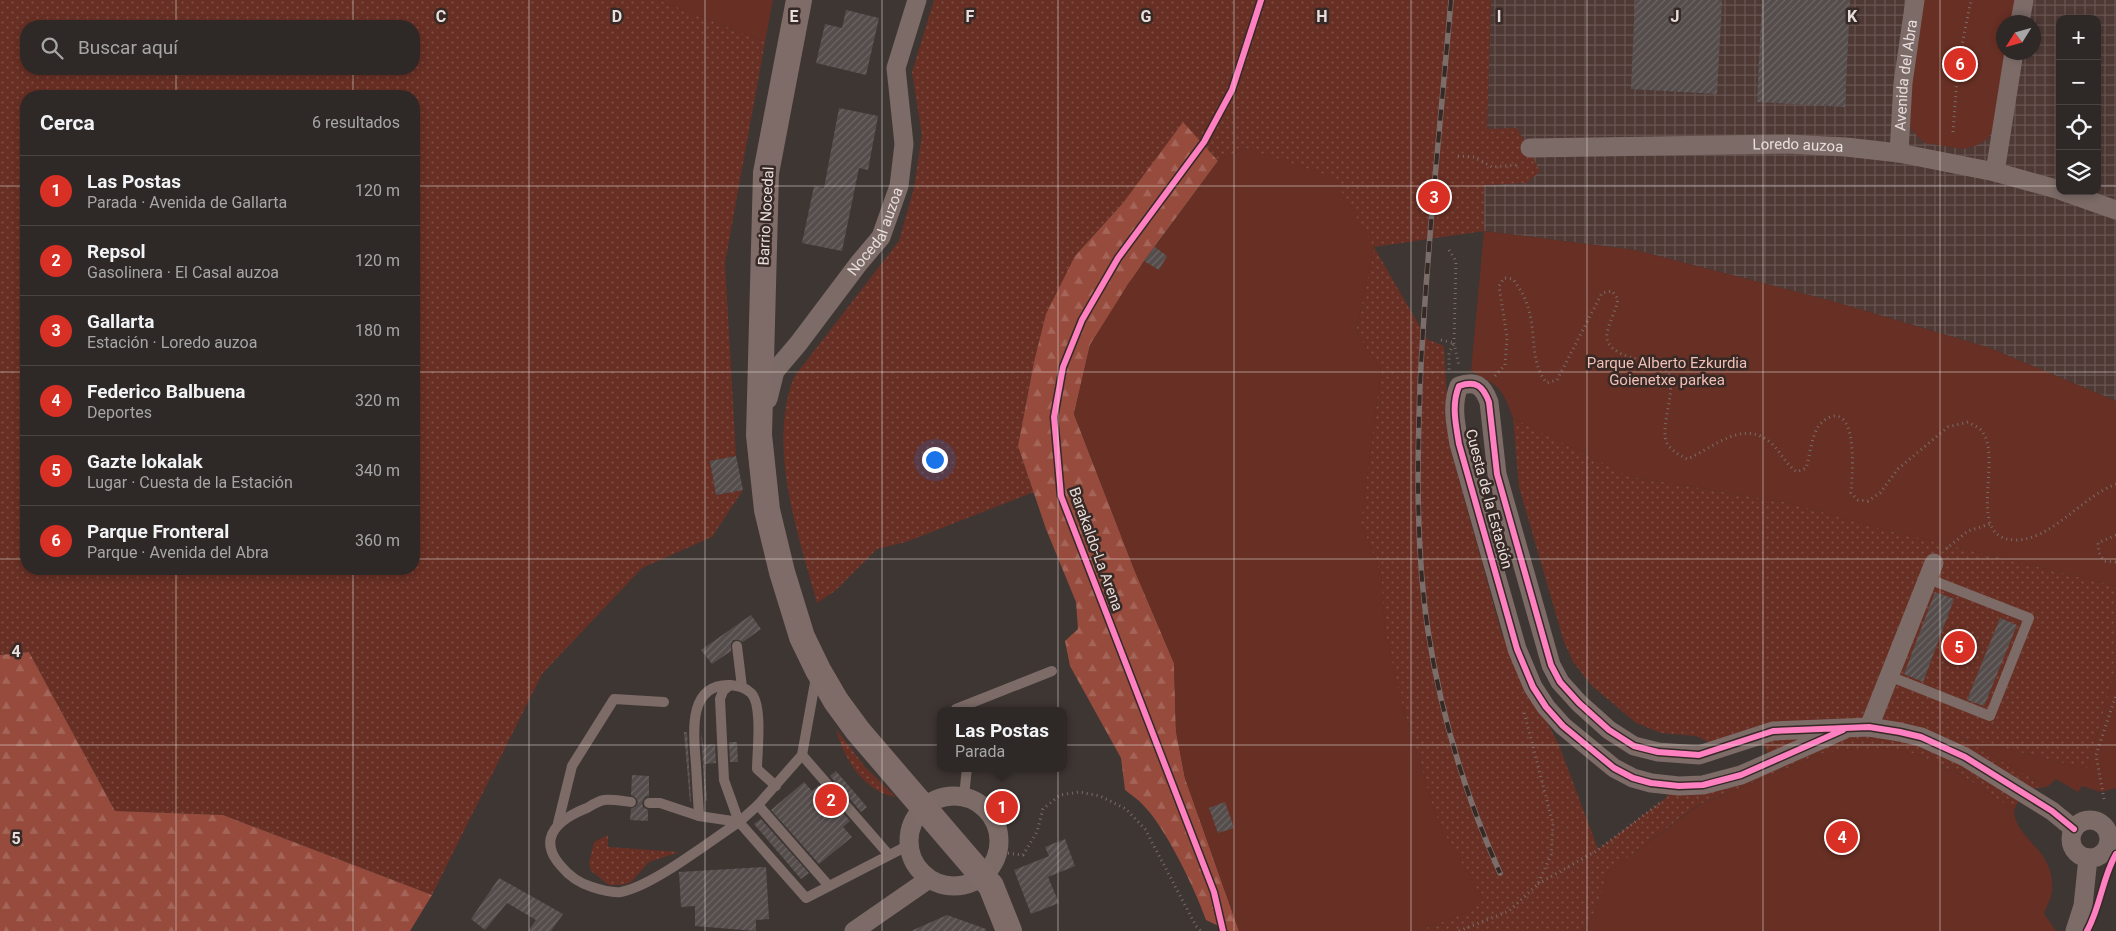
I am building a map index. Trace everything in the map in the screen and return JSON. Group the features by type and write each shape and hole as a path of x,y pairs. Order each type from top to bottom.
{"street":[{"name":"Barrio Nocedal","path":"799,0 766,173 759,435 767,510 782,572 802,637 836,702 858,731 983,877 994,893 1006,927"},
{"name":"Nocedal auzoa","path":"759,435 775,371 804,337 859,263 881,238 899,186 904,144 896,68 917,0"},
{"name":"Avenida del Abra","path":"1900,153 1903,83 1915,0"},
{"path":"2021,15 2024,0"},
{"path":"1995,172 2013,60"},
{"name":"Loredo auzoa","path":"1530,148 1788,144 1900,153 1995,172 2056,190"},
{"name":"Loredo auzoa","path":"2073,195 2116,210"},
{"name":"Cuesta de la Estación","path":"1843,730 1722,782 1703,785 1668,785 1633,778 1614,768 1563,726 1546,707 1533,687 1517,649 1459,444 1454,410 1459,386 1468,383 1477,385 1485,392 1489,402 1497,474 1551,665 1560,682 1579,703 1609,730 1634,746 1658,752 1700,755 1773,731 1802,729 1843,730 1869,727 1921,737 1943,746 2052,811 2074,828"},
{"path":"1869,727 1931,571"},
{"path":"949,796 964,796 977,802 988,811 996,824 1000,838 998,852 993,866 983,877 970,884 956,887 942,885 929,879 919,870 912,858 909,845 910,831 914,819 923,808 938,799 949,796"},
{"path":"2084,821 2096,821 2111,826 2107,846 2099,855 2088,858 2079,854 2073,847 2071,838 2074,828 2084,821"},
{"path":"2075,931 2079,924 2083,906 2088,858"},
{"path":"854,931 929,879"}],"lane":[{"path":"1890,676 1990,716 2029,618 1931,571"},
{"path":"737,646 742,687"},
{"path":"664,702 614,699 572,766 558,823 552,834 551,848 556,862 583,885 608,892 634,887 661,874 739,822 758,805 802,755 818,670"},
{"path":"961,707 1052,672"},
{"path":"699,816 694,728 696,713 701,699 718,684 742,687 752,694 758,706 757,769 776,786"},
{"path":"730,685 722,691 720,699 724,780 739,822 806,898 909,845"},
{"path":"802,755 889,855"},
{"path":"964,796 967,772"},
{"path":"558,823 568,816 604,800 631,802"},
{"path":"649,803 660,803 699,816 739,822"},
{"path":"758,805 830,886"}],"path":[{"path":"1952,132 1958,65 1971,0"},
{"path":"1458,156 1474,157 1492,167 1516,165 1530,148"},
{"path":"1449,250 1456,261 1454,343 1460,370"},
{"path":"1490,381 1505,365 1507,337 1499,286 1504,278 1513,279 1522,292 1530,312 1535,353 1542,378 1547,383 1557,380 1602,293 1612,292 1618,299 1606,334 1609,345 1619,354 1664,365 1670,376 1670,396 1666,428 1667,444 1676,453 1687,459 1702,453 1718,440 1731,435 1761,435 1773,445 1790,468 1797,472 1806,468 1818,426 1829,417 1836,416 1843,419 1848,426 1854,460 1851,493 1858,500 1868,501 1880,493 1898,469 1948,427 1968,422 1981,430 1987,444 1990,524 1995,534 2004,538 2031,538 2046,531 2096,494 2116,484"},
{"path":"1441,340 1454,343"},
{"path":"1931,571 1957,539 1968,530 1990,524"},
{"path":"2116,535 2098,544 2099,553 2104,561 2116,562"},
{"path":"2104,799 2096,754 2116,695"},
{"path":"1538,884 1598,850 1652,809 1667,797 1668,785"},
{"path":"998,852 1023,855 1037,832 1043,809 1060,795 1079,792 1100,796 1126,809 1145,829 1196,926 1201,931"}],"shaded area":[{"path":"1491,0 2116,0 2116,401 1990,348 1832,301 1635,250 1484,231 1484,185 1527,183 1487,129"}],"green space":[{"path":"0,0 659,0 765,42 725,263 736,456 710,461 716,495 743,490 712,537 642,568 542,674 432,895 223,815 115,811 29,652 0,655"},
{"path":"659,0 773,0 765,42"},
{"path":"934,0 1491,0 1487,129 1517,128 1540,171 1527,183 1484,185 1484,231 1374,247 1246,148 1218,161 1183,123 1123,203 1075,256 1034,362 1018,446 1034,492 906,542 877,549 835,591 817,603 788,490 784,461 786,404 794,377 899,241 914,188 922,135 912,72"},
{"path":"1923,0 2018,0 2015,15 1996,15 1996,60 2008,60 1995,129 1986,140 1975,146 1963,149 1925,143 1914,133 1908,123 1910,76"},
{"path":"1183,122 1218,161 1144,261 1090,345 1074,414 1134,569 1174,663 1176,731 1185,778 1239,931 1229,931 1206,920 1187,876 1161,828 1141,803 1125,790 1121,758 1070,666 1065,641 1078,629 1076,602 1046,529 1018,446 1034,362 1046,314 1075,256 1123,203"},
{"path":"1246,148 1333,177 1374,247 1356,332 1381,370 1361,522 1381,576 1385,630 1399,693 1434,810 1443,831 1483,899 1470,911 1418,931 1239,931 1185,778 1176,731 1174,663 1134,569 1074,414 1090,345 1128,284 1218,161"},
{"name":"Parque Alberto Ezkurdia Goienetxe parkea","path":"1484,231 1635,250 1832,301 1990,348 2116,401 2116,586 1875,527 1790,503 1629,476 1513,418 1506,400 1499,389 1471,371"},
{"path":"1374,247 1427,339 1444,346 1450,447 1502,635 1559,745 1598,849 1667,797 1669,780 1709,778 1768,755 1761,740 1732,753 1696,736 1661,733 1636,723 1591,685 1573,662 1564,642 1519,487 1513,418 1629,476 1790,503 1875,527 2116,586 2116,669 2087,769 1960,737 2047,787 2025,789 2014,810 1964,777 1917,754 1824,753 1698,805 1607,873 1604,889 1598,904 1591,919 1581,931 1418,931 1470,911 1483,899 1443,831 1434,810 1399,693 1385,630 1381,576 1361,522 1381,370 1356,332"},
{"path":"29,652 115,811 223,815 432,895 410,931 0,931 0,655"},
{"path":"2116,669 2116,788 2101,792 2082,786 2078,792 2056,779 2047,787 1960,737 2087,769"},
{"path":"836,729 866,768 896,797 874,788 857,772 844,751"},
{"path":"1889,748 1917,754 1964,777 2014,810 2016,821 2021,830 2048,865 2052,877 2052,892 2044,914 2056,931 1581,931 1591,919 1598,904 1604,889 1607,873 1699,805 1824,753 1855,749"},
{"path":"608,835 608,847 680,852 649,862 630,883 609,885 591,871 589,863 594,842"}],"building":[{"path":"1635,0 1722,0 1717,94 1631,89"},
{"path":"1762,0 1850,0 1845,107 1757,102"},
{"path":"846,10 879,18 866,75 816,63 825,24 842,28"},
{"path":"839,108 878,116 868,170 859,168 842,251 802,243 814,186 824,188"},
{"path":"1155,247 1167,256 1159,270 1144,261"},
{"path":"736,456 743,490 716,495 710,461"},
{"path":"1935,592 1954,599 1923,682 1904,674"},
{"path":"751,615 761,629 743,642 733,640 731,651 712,664 701,650"},
{"path":"2000,618 2017,625 1984,706 1967,700"},
{"path":"701,731 703,745 715,744 716,763 704,764 707,800 705,801"},
{"path":"684,732 687,732 690,802"},
{"path":"729,742 737,742 738,762 730,762"},
{"path":"836,771 867,807 861,812 830,776"},
{"path":"632,775 649,776 649,796 645,797 642,803 643,807 648,810 648,821 630,820 631,809 638,802 631,795"},
{"path":"804,782 812,791 819,785 850,821 843,827 852,837 819,864 771,810"},
{"path":"1225,802 1234,828 1218,833 1209,808"},
{"path":"761,819 809,873 801,879 754,824"},
{"path":"1065,839 1075,866 1048,877 1059,903 1031,914 1014,870 1049,856 1045,847"},
{"path":"766,867 769,919 756,920 756,931 695,926 695,906 681,907 679,872"},
{"path":"499,878 563,914 551,931 528,931 536,920 507,903 485,930 471,919"},
{"path":"947,915 986,929 986,931 911,931"}],"railway":[{"path":"1451,0 1430,241 1420,386 1418,447 1419,540 1428,631 1447,724 1465,784 1500,873"}],"cycle path":[{"name":"Barakaldo-La Arena","path":"1223,931 1214,892 1061,496 1054,417 1063,367 1082,320 1118,258 1204,142 1232,90 1261,0"},
{"path":"1843,730 1741,775 1703,785 1679,786 1651,783 1633,778 1614,768 1563,726 1546,707 1533,687 1517,649 1459,444 1455,408 1459,386 1465,384 1478,386 1484,392 1489,402 1497,474 1551,665 1560,682 1579,703 1609,730 1634,746 1658,752 1699,755 1773,731 1869,727 1900,732 1921,737 1965,757 2052,811 2074,829"},
{"path":"2087,931 2111,863 2116,854"}],"place":[{"name":"Parque Fronteral","path":"1960,64"},
{"name":"Gallarta","path":"1434,197"},
{"name":"Gazte lokalak","path":"1959,647"},
{"name":"Repsol","path":"831,800"},
{"name":"Las Postas","path":"1002,807"},
{"name":"Federico Balbuena","path":"1842,837"}]}
